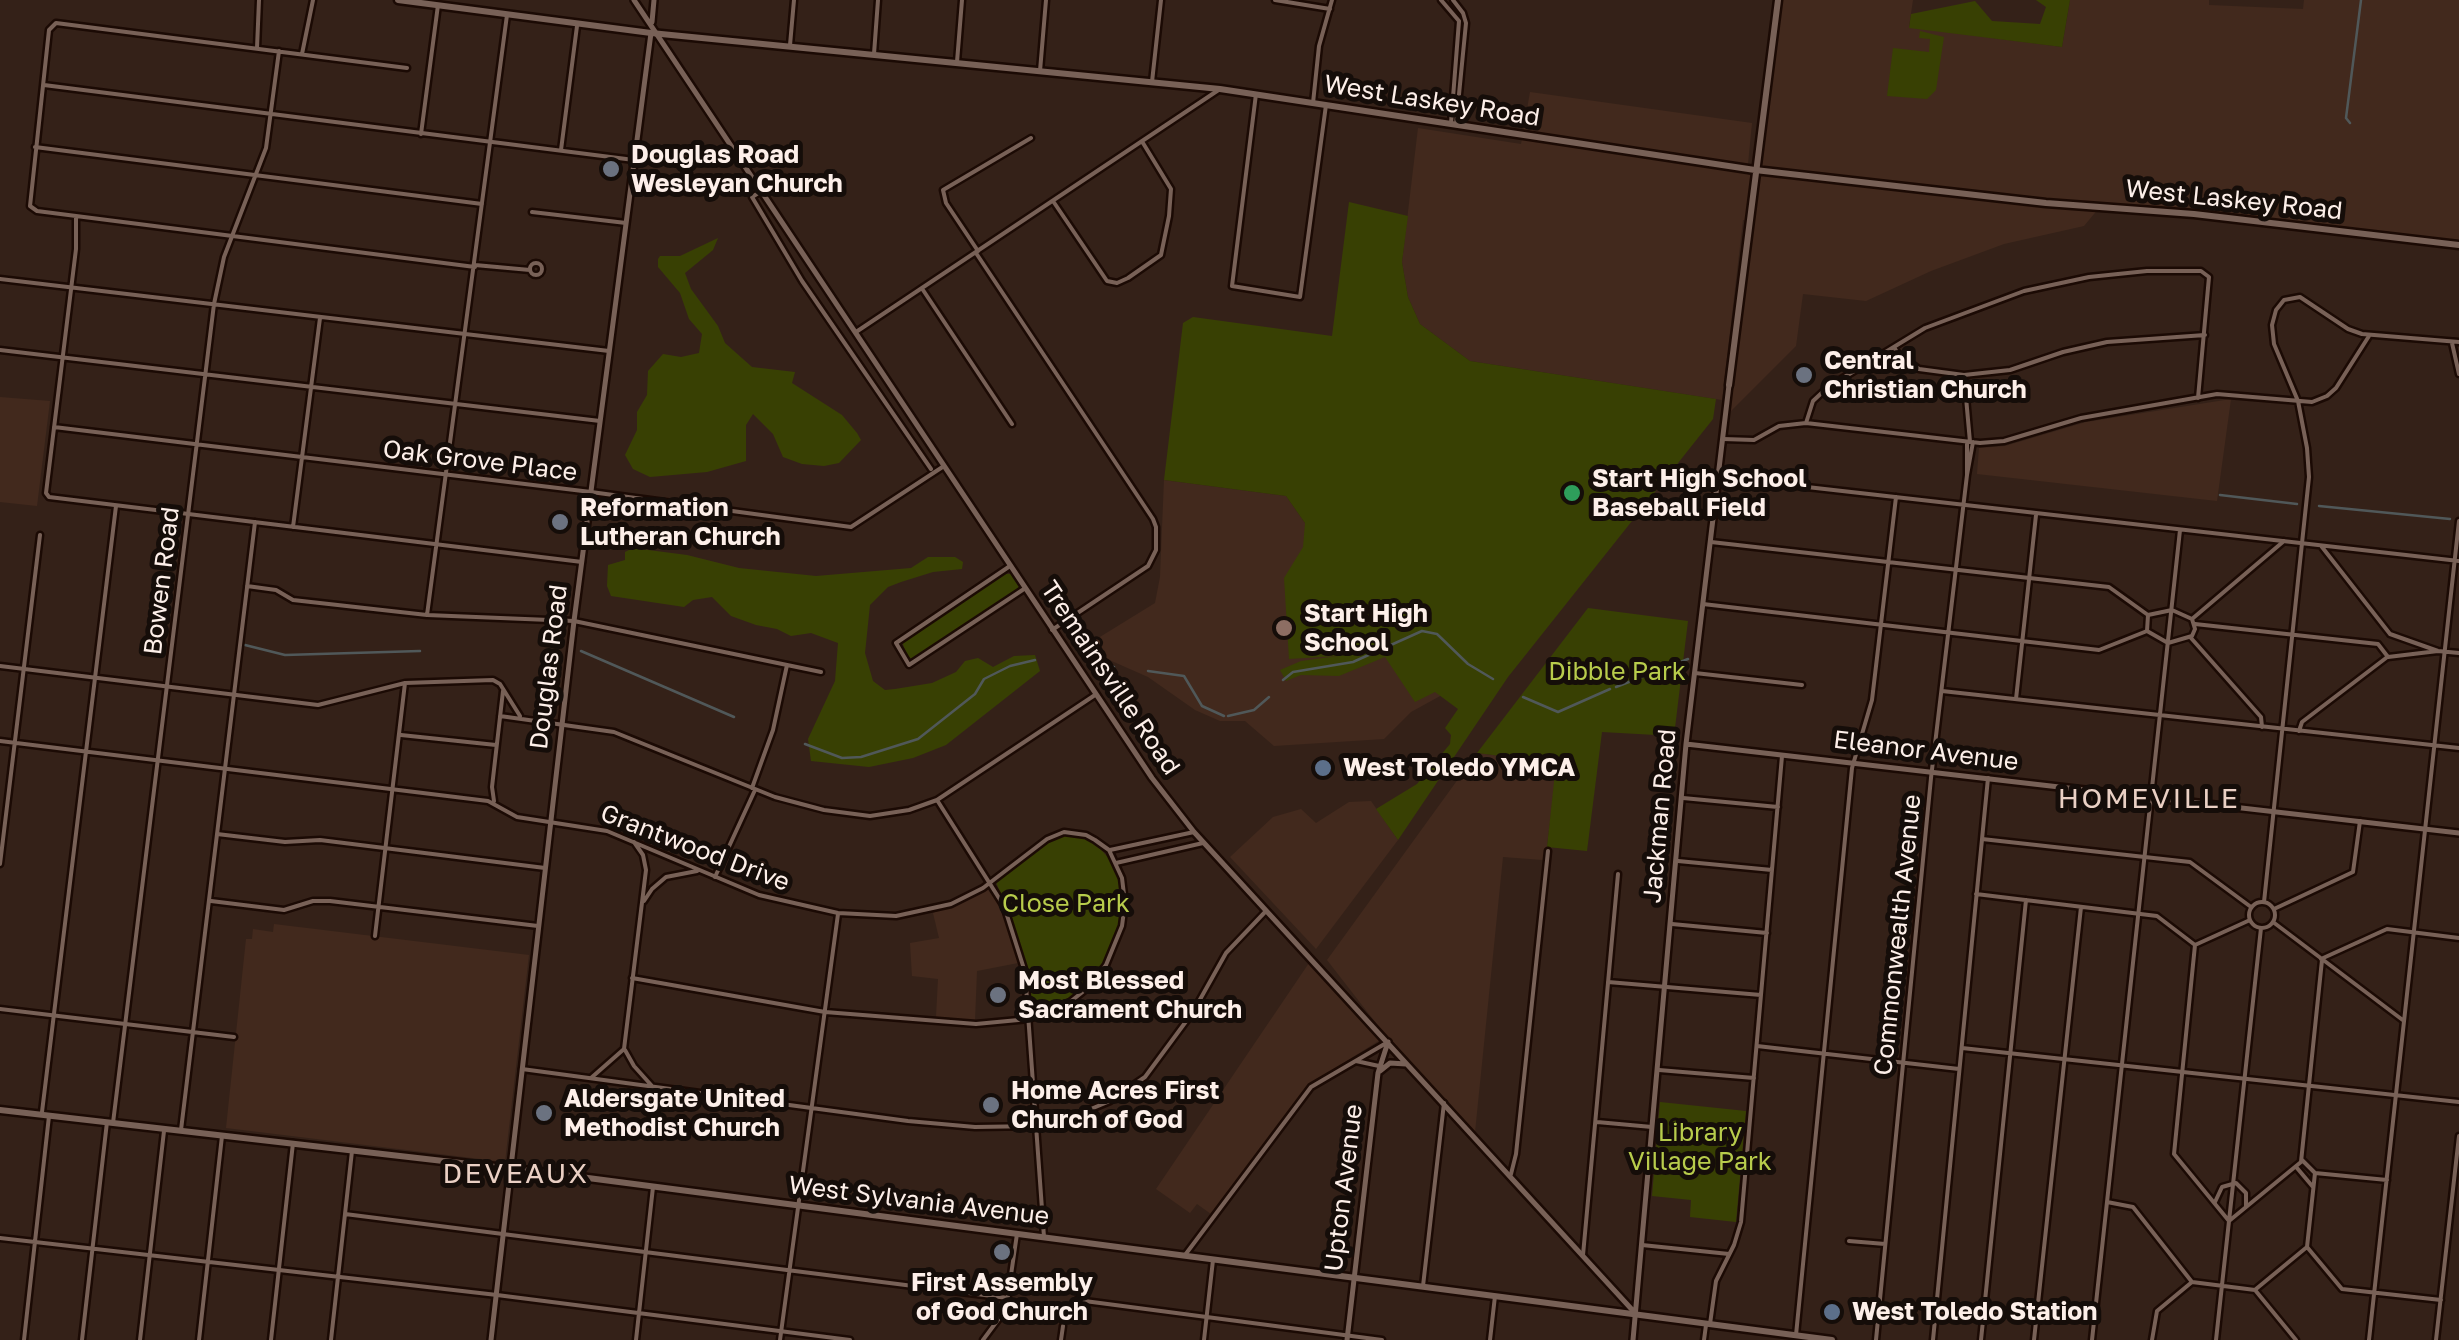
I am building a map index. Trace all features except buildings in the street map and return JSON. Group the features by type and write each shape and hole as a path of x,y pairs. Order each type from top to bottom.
{"main road":[{"name":"West Laskey Road","path":"398,0 578,24 1220,89 1755,170 2459,245"},
{"name":"Jackman Road","path":"1729,385 1778,0"},
{"name":"West Sylvania Avenue","path":"0,1110 653,1186 1636,1314 1777,1336 1832,1340"}],"street":[{"path":"257,48 259,0"},
{"path":"302,54 313,0"},
{"name":"Tremainsville Road","path":"634,0 1152,778 1194,832 1636,1314"},
{"name":"Douglas Road","path":"491,1340 574,621 654,0"},
{"path":"790,46 794,0"},
{"path":"874,54 878,0"},
{"path":"956,62 962,0"},
{"path":"1040,71 1046,0"},
{"path":"1152,82 1161,0"},
{"path":"1275,0 1330,10"},
{"path":"1312,103 1320,46 1332,0"},
{"path":"1441,0 1458,21 1453,124"},
{"path":"1453,0 1464,12 1466,23 1453,124"},
{"path":"421,134 438,5"},
{"path":"427,615 508,14"},
{"path":"407,68 56,22 52,25 43,84 31,208 232,236 530,270"},
{"path":"561,150 578,24"},
{"name":"Bowen Road","path":"82,1340 214,304 219,272 266,148 279,51"},
{"path":"43,84 634,160"},
{"path":"856,332 1220,89"},
{"path":"1256,94 1232,286 1300,296 1326,105"},
{"path":"1031,138 943,190 946,204 1154,518 1157,543 1150,563 1052,630"},
{"path":"1054,202 1107,281 1119,282 1161,255 1172,188 1142,142"},
{"path":"36,147 482,204"},
{"path":"761,191 752,197 802,281 931,469"},
{"path":"532,212 626,223"},
{"path":"76,216 46,493 54,499 582,562"},
{"path":"1806,423 1817,396 1893,345 1959,313 2001,298 2089,277 2147,271 2201,271 2211,282 2198,398"},
{"path":"0,279 609,351"},
{"path":"922,290 1012,424"},
{"path":"2264,902 2309,464 2298,401 2274,344 2274,317 2282,302 2292,296 2300,297 2348,329 2370,335 2459,342"},
{"path":"293,526 321,316"},
{"path":"1893,345 1900,356 1919,369 1964,375 2010,370 2107,342 2205,335"},
{"path":"1723,438 1754,440 1779,426 1806,423 1970,442 2004,441 2081,418 2224,394 2312,402 2331,393 2370,335"},
{"path":"2452,342 2459,374"},
{"path":"0,350 600,422"},
{"name":"Commonwealth Avenue","path":"1876,1340 1932,772 1967,475 1970,442 1964,375"},
{"name":"Jackman Road","path":"1632,1340 1686,744 1729,385"},
{"name":"Oak Grove Place","path":"54,427 851,527 944,466"},
{"path":"1719,477 2457,560"},
{"path":"1796,1335 1853,762 1872,700 1896,497"},
{"path":"24,1340 54,1016 116,506"},
{"path":"2016,699 2036,514"},
{"path":"2369,1340 2441,651 2457,560 2459,521"},
{"path":"181,1130 255,522"},
{"path":"2092,1340 2180,530"},
{"path":"0,864 40,534"},
{"path":"2190,637 2194,621 2284,541"},
{"path":"1710,542 2109,587 2148,615 2172,610 2194,621 2292,635 2378,644 2390,634"},
{"path":"2320,545 2390,634 2459,653"},
{"path":"1010,566 896,643 909,665 1025,589"},
{"path":"247,586 276,590 293,600 427,615 574,621 821,672"},
{"path":"1703,604 2102,650 2147,632 2168,642 2190,637"},
{"path":"2147,632 2148,615"},
{"path":"2190,637 2261,717 2262,727"},
{"path":"2378,644 2388,657"},
{"path":"2299,731 2302,722 2388,657 2441,651"},
{"path":"715,876 753,789 773,730 787,665"},
{"path":"0,666 318,705 404,683 493,680 515,713 524,719"},
{"path":"1695,673 1802,685"},
{"path":"375,936 404,683"},
{"path":"497,805 492,790 503,690"},
{"path":"1942,691 2459,748"},
{"path":"500,716 625,735 753,789 810,807 858,815 900,812 937,800 1096,695"},
{"path":"400,734 496,745"},
{"name":"Grantwood Drive","path":"0,741 484,800 514,816 592,827 779,901 838,913 896,916 958,901 991,882 1055,834 1086,834 1109,850"},
{"name":"Eleanor Avenue","path":"1686,744 2459,833"},
{"path":"1704,1340 1716,1281 1741,1222 1783,754"},
{"path":"1933,1340 1988,778"},
{"path":"1682,798 1778,807"},
{"path":"937,800 991,882 1016,938 1029,1019 1044,1237"},
{"path":"2274,909 2353,872 2360,822"},
{"path":"632,978 825,1012 976,1024 1029,1019 1060,1008 1082,994 1112,955 1125,903 1109,850 1194,832"},
{"path":"217,834 285,842 320,840 545,868"},
{"path":"1982,839 2190,862 2252,907"},
{"path":"633,841 646,866 624,1048 652,1086"},
{"path":"1116,864 1204,843"},
{"path":"1510,1176 1516,1154 1548,851"},
{"path":"1676,861 1772,870"},
{"path":"641,910 649,892 666,877 683,871 704,871"},
{"path":"1583,1254 1618,874"},
{"path":"1976,894 2160,917 2195,944"},
{"path":"1981,1340 2026,900"},
{"path":"209,901 284,910 313,901 538,926"},
{"path":"2252,907 2264,902"},
{"path":"2264,902 2274,909"},
{"path":"2034,1340 2081,907"},
{"path":"2250,920 2252,907"},
{"path":"2273,922 2274,909"},
{"path":"522,1069 908,1122 1037,1126 1090,1111 1145,1077 1193,1012 1226,953 1267,910"},
{"path":"780,1340 838,913"},
{"path":"2250,920 2261,928"},
{"path":"2195,944 2250,920"},
{"path":"2261,928 2273,922"},
{"path":"2273,922 2404,1021"},
{"path":"1670,924 1767,933"},
{"path":"2216,1340 2261,928"},
{"path":"2322,960 2388,929 2459,938"},
{"path":"2195,944 2174,1154 2229,1221"},
{"path":"2229,1221 2302,1159 2322,960"},
{"path":"1608,982 1761,996"},
{"path":"0,1009 234,1038"},
{"path":"1185,1256 1311,1087 1388,1042"},
{"name":"Upton Avenue","path":"1347,1338 1379,1069 1388,1042"},
{"path":"1757,1046 1959,1070"},
{"path":"591,1078 624,1048"},
{"path":"1961,1048 2459,1102"},
{"path":"1351,1062 1379,1069 1390,1064 1408,1064"},
{"path":"1657,1070 1754,1078"},
{"path":"1423,1286 1444,1103"},
{"path":"1596,1122 1652,1127"},
{"path":"140,1340 164,1128"},
{"path":"199,1340 222,1135"},
{"path":"2436,1340 2459,1136"},
{"path":"271,1340 294,1143"},
{"path":"333,1340 352,1150"},
{"path":"2302,1159 2315,1173 2387,1180"},
{"path":"2296,1168 2313,1187"},
{"path":"2256,1290 2307,1247 2315,1173"},
{"path":"2216,1206 2218,1191 2233,1183"},
{"path":"2233,1183 2246,1193 2245,1209"},
{"path":"636,1340 653,1186"},
{"path":"2107,1202 2133,1207 2192,1282 2256,1290 2296,1340"},
{"path":"345,1214 1008,1298"},
{"path":"983,1340 1006,1308 1017,1234"},
{"path":"0,1238 497,1294 850,1340"},
{"path":"1849,1241 1885,1244"},
{"path":"1642,1245 1729,1254"},
{"path":"2307,1247 2342,1289 2441,1300"},
{"path":"1204,1340 1213,1259"},
{"path":"2152,1340 2157,1311 2192,1282"},
{"path":"1490,1340 1494,1296"},
{"path":"1077,1300 1382,1340"},
{"path":"1061,1340 1063,1326"}],"shaded area":[{"path":"1778,0 1913,0 1909,27 2062,47 2070,0 2209,0 2209,5 2303,9 2304,0 2459,0 2459,245 2344,230 2099,208 2084,226 2004,244 1866,301 1803,294 1796,346 1725,417 1748,220 1743,220 1722,400 1470,361 1420,324 1408,297 1402,262 1418,128 1521,144 1530,92 1752,123 1747,174 1754,176"},
{"path":"0,397 50,401 37,506 0,502"},
{"path":"2231,399 2217,501 1977,474 1979,448 2005,446 2086,422"},
{"name":"Start High School","path":"1164,480 1286,496 1305,523 1493,667 1411,712 1384,739 1274,746 1245,721 1220,721 1195,710 1148,677 1082,648 1155,603 1160,577"},
{"path":"1477,753 1557,763 1543,860 1503,857 1475,1132 1386,1036 1327,960"},
{"path":"1371,801 1398,840 1316,949 1230,857 1273,817 1301,809 1316,823 1349,802"},
{"path":"990,888 1007,921 1018,963 977,971 975,1020 936,1017 938,979 912,976 910,943 939,938 933,913"},
{"path":"274,924 529,955 505,1162 226,1128 246,939 252,939 253,929 273,932"},
{"path":"1309,963 1380,1040 1307,1086 1211,1214 1197,1204 1190,1213 1156,1189"}],"green space":[{"path":"2036,0 2070,0 2062,47 1909,28 1911,14 1975,1 1992,21 2040,24 2046,7"},
{"path":"1920,31 1944,37 1936,90 1927,99 1887,96 1893,48 1929,52 1930,39 1919,38"},
{"path":"1349,202 1408,216 1402,262 1408,297 1420,324 1470,361 1716,399 1713,419 1508,677 1398,840 1376,809 1417,784 1450,744 1451,735 1445,728 1458,709 1435,692 1415,702 1385,657 1339,676 1301,675 1286,681 1280,670 1301,661 1338,656 1289,659 1284,578 1303,547 1305,523 1286,496 1164,480 1183,323 1193,317 1332,336"},
{"path":"718,238 713,250 685,273 691,289 718,326 725,343 752,367 795,372 792,383 842,415 861,440 839,463 802,464 783,457 773,434 753,414 746,425 746,461 707,472 650,477 633,469 625,455 637,430 637,412 647,395 648,371 663,354 681,357 699,353 702,334 689,319 680,293 658,267 658,259 680,256"},
{"path":"633,548 687,555 739,568 816,576 911,568 928,557 955,557 963,562 962,569 933,572 888,587 870,605 865,653 873,681 885,690 932,683 956,672 965,661 978,658 993,667 1014,656 1035,655 1040,671 946,745 913,758 869,767 811,761 808,739 835,681 838,643 811,633 791,636 731,616 712,597 693,600 684,607 611,596 607,586 608,565 625,560 625,552"},
{"path":"1011,574 1019,587 1017,591 913,659 908,657 902,642"},
{"name":"Dibble Park","path":"1588,608 1688,621 1674,736 1602,732 1587,851 1547,847 1556,763 1477,753"},
{"name":"Close Park","path":"1064,835 1085,837 1113,863 1123,897 1122,925 1107,963 1083,990 1066,1002 1033,1015 1017,936 996,882 1040,847"},
{"name":"Library Village Park","path":"1660,1102 1746,1111 1736,1222 1690,1217 1691,1200 1652,1196"}],"waterway":[{"path":"2350,123 2346,118 2361,0"},
{"path":"2220,495 2297,504"},
{"path":"2319,506 2450,519"},
{"path":"1283,680 1293,672 1353,662 1422,631 1437,634 1468,664 1493,679"},
{"path":"245,645 285,655 420,651"},
{"path":"1079,649 1114,667"},
{"path":"581,651 734,717"},
{"path":"1616,687 1688,659"},
{"path":"805,744 842,758 861,757 918,739 975,694 984,679 1010,666 1035,660"},
{"path":"1148,671 1184,676 1202,706 1224,716"},
{"path":"1523,697 1558,712 1610,689"},
{"path":"1228,716 1254,710 1269,697"}],"place":[{"name":"Douglas Road Wesleyan Church","path":"611,169"},
{"name":"Central Christian Church","path":"1804,375"},
{"name":"Start High School Baseball Field","path":"1572,493"},
{"name":"Reformation Lutheran Church","path":"560,522"},
{"name":"Start High School","path":"1284,628"},
{"name":"West Toledo YMCA","path":"1323,768"},
{"name":"Most Blessed Sacrament Church","path":"998,995"},
{"name":"Home Acres First Church of God","path":"991,1105"},
{"name":"Aldersgate United Methodist Church","path":"544,1113"},
{"name":"First Assembly of God Church","path":"1002,1252"},
{"name":"West Toledo Station","path":"1832,1312"}],"district":[{"name":"HOMEVILLE","path":"2149,799"},
{"name":"DEVEAUX","path":"516,1174"}]}
